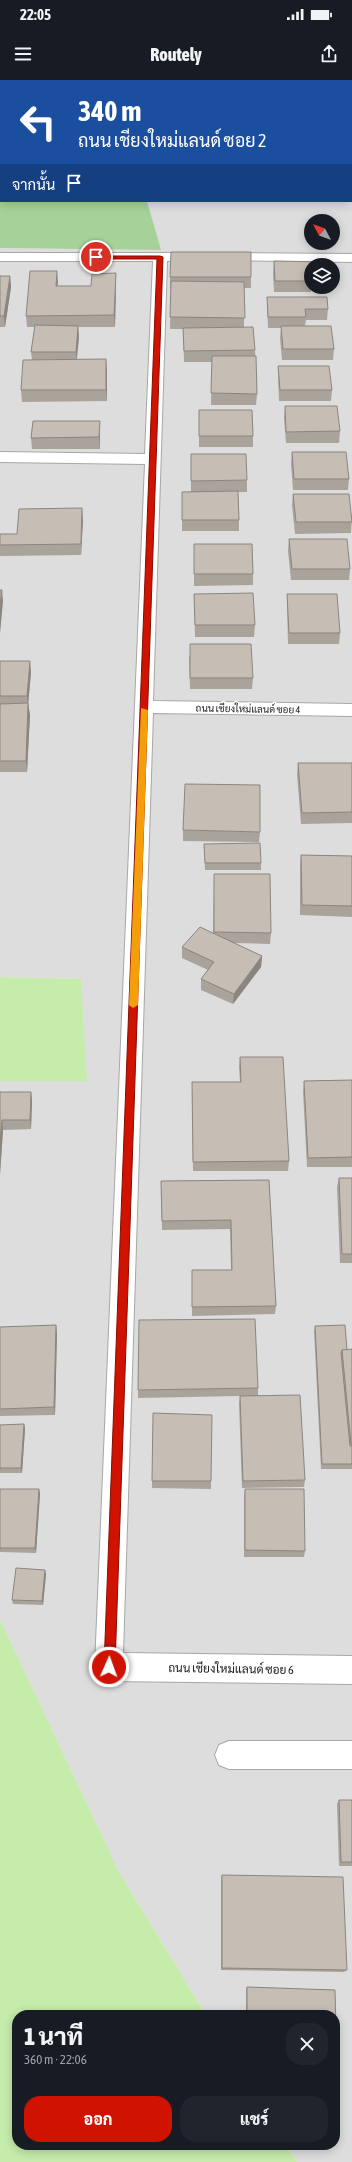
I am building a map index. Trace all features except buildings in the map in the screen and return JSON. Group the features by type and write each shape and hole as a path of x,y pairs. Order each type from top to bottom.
{"street":[{"path":"0,257 191,257"},
{"path":"144,707 160,257"},
{"path":"206,258 352,258"},
{"path":"0,457 153,459"},
{"name":"ถนน เชียงใหม่แลนด์ ซอย 4","path":"144,707 352,710"},
{"name":"ถนน เชียงใหม่แลนด์ ซอย 6","path":"144,707 109,1667 352,1670"},
{"path":"229,1755 352,1755"}],"shaded area":[{"path":"147,202 352,202 352,2162 297,2162 289,2150 340,2150 340,2010 203,2010 119,1872 0,1619 0,1081 86,1081 81,979 0,977 0,248 160,250"}],"green space":[{"path":"0,202 147,202 161,250 0,248"},
{"path":"0,977 81,979 87,1081 0,1081"},
{"path":"0,1619 119,1872 203,2010 12,2010 12,2150 289,2150 297,2162 0,2162"}],"slow traffic":[{"path":"133,1005 144,710"}],"route":[{"path":"96,257 160,257 109,1667"}]}
